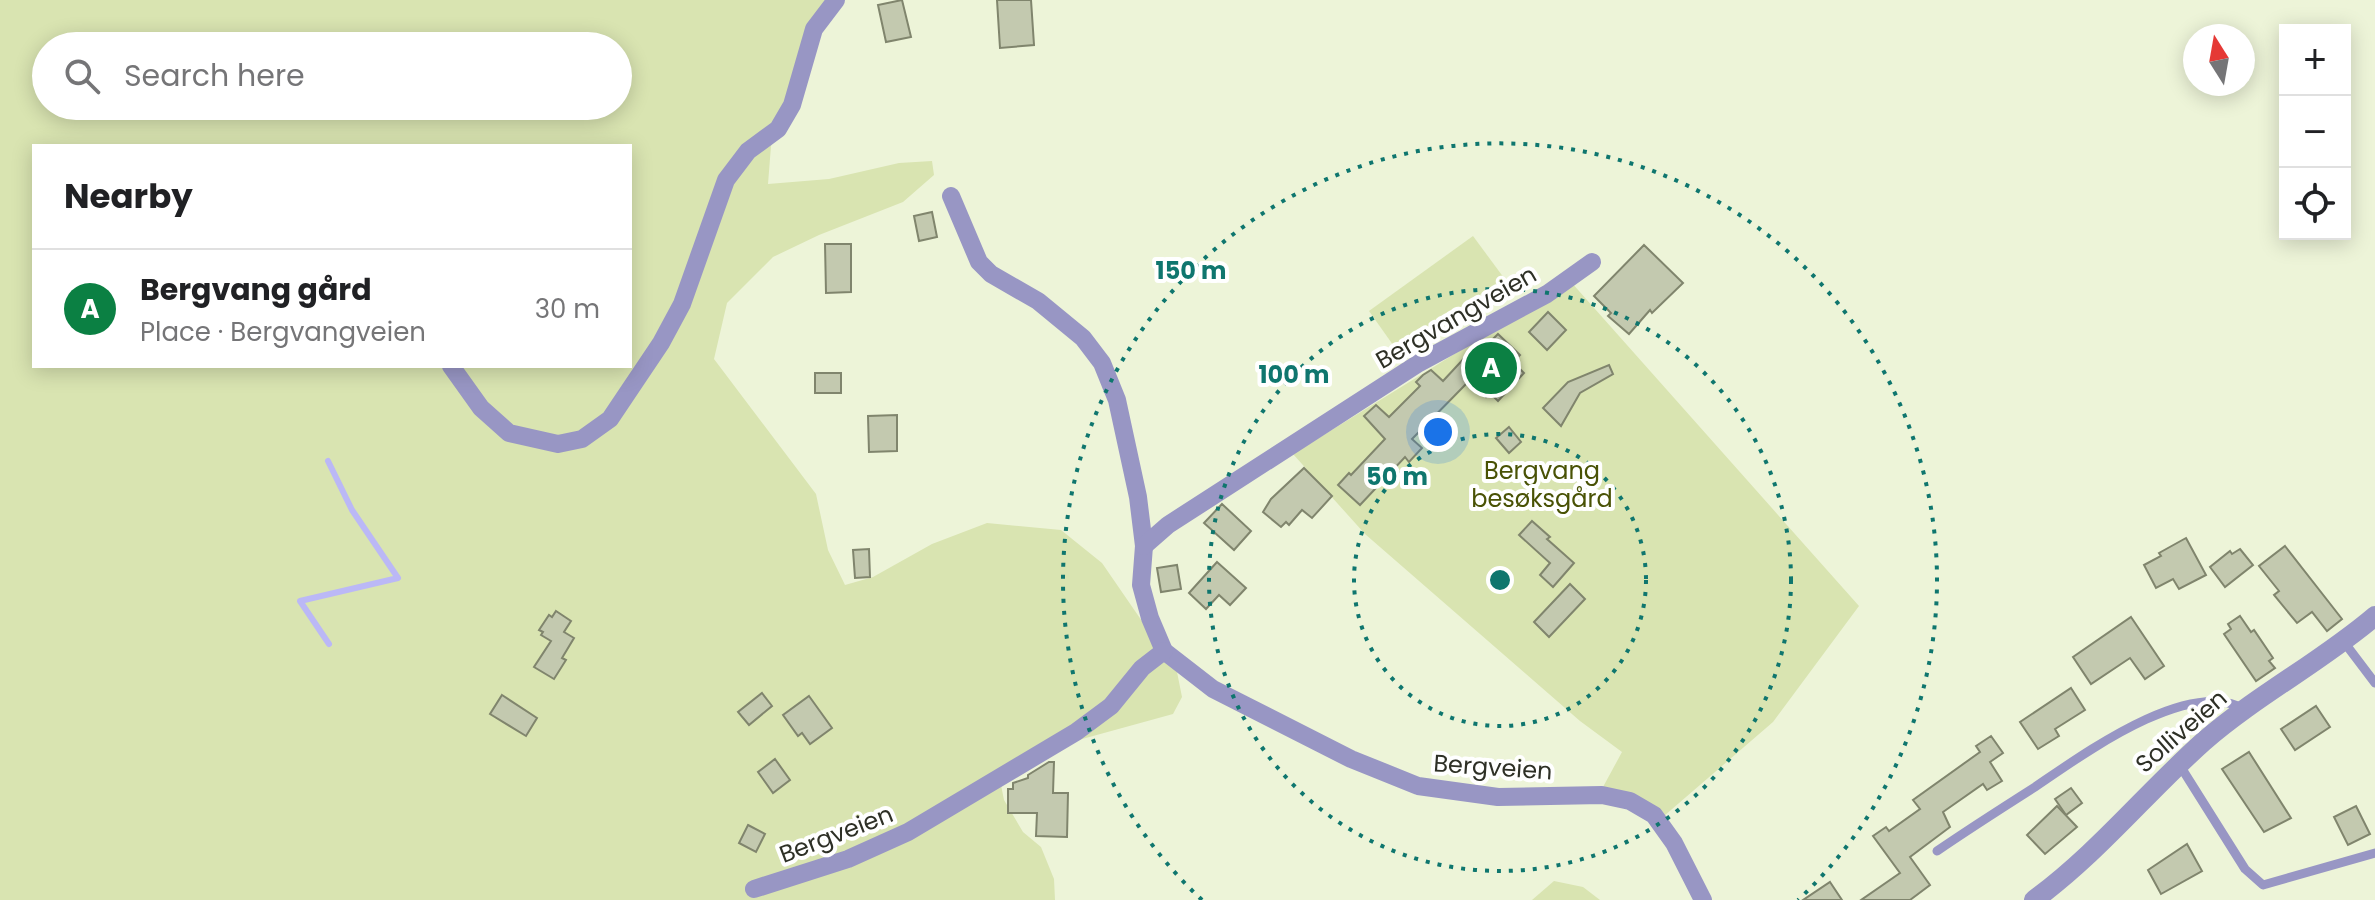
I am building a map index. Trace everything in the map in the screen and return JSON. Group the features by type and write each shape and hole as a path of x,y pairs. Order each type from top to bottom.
{"street":[{"path":"452,368 481,408 509,433 558,444 582,439 610,419 661,343 682,304 726,180 748,151 778,129 792,105 814,29 836,0"},
{"path":"951,196 979,262 991,274 1038,301 1083,338 1102,363 1117,400 1138,497 1144,546 1141,585 1164,651"},
{"name":"Bergvangveien","path":"1144,546 1168,525 1419,363 1547,294 1592,262"},
{"name":"Solliveien","path":"2034,900 2205,740 2283,682 2344,642 2375,616"},
{"name":"Bergveien","path":"754,889 848,859 908,832 1076,732 1111,706 1142,668 1164,651 1213,689 1351,759 1418,786 1498,797 1602,795 1630,801 1654,815 1674,843 1703,900"}],"lane":[{"path":"2344,642 2375,683"},
{"path":"1937,851 2121,730 2171,711 2208,702 2224,701 2246,710"},
{"path":"2179,764 2245,869 2263,885 2375,853"}],"green space":[{"path":"0,0 837,0 789,87 771,146 768,184 829,179 899,163 932,161 934,175 903,202 773,257 727,303 714,359 816,494 828,550 845,585 873,577 932,544 987,523 1061,530 1102,563 1177,672 1182,697 1173,714 1064,744 998,770 1004,800 1023,832 1041,847 1054,879 1055,900 0,900"},
{"path":"1473,236 1504,278 1398,352 1369,311"},
{"name":"Bergvang besøksgård","path":"1571,282 1859,606 1773,722 1664,816 1603,787 1622,752 1580,721 1365,534 1293,454"},
{"path":"1554,881 1583,887 1600,900 1532,900"}],"building":[{"path":"902,0 911,37 886,42 878,5"},
{"path":"997,0 1031,0 1034,45 1000,48"},
{"path":"932,212 937,237 919,241 914,216"},
{"path":"825,244 851,244 851,292 826,293"},
{"path":"1644,245 1683,283 1652,313 1650,310 1629,334 1608,316 1611,313 1594,296"},
{"path":"1548,312 1566,330 1547,350 1529,332"},
{"path":"1498,334 1520,355 1513,362 1524,373 1498,401 1490,393 1486,397 1469,381 1412,439 1422,448 1409,462 1405,457 1360,505 1338,485 1385,439 1364,416 1376,405 1389,417 1420,386 1416,382 1423,375 1431,370 1443,381 1469,353 1474,358"},
{"path":"1609,365 1613,374 1580,393 1561,426 1543,408 1568,382"},
{"path":"815,373 841,373 841,393 815,393"},
{"path":"897,415 897,451 869,452 868,416"},
{"path":"1509,427 1521,442 1509,453 1496,438"},
{"path":"1304,468 1332,496 1312,518 1302,510 1289,525 1286,522 1281,527 1263,512 1271,499"},
{"path":"1222,504 1251,531 1234,550 1204,523"},
{"path":"1532,521 1574,563 1553,587 1540,575 1550,563 1519,535"},
{"path":"2186,538 2206,575 2179,589 2173,579 2156,588 2144,565"},
{"path":"2285,546 2342,619 2327,631 2312,612 2297,623 2274,595 2279,591 2259,566"},
{"path":"869,549 870,577 855,578 853,550"},
{"path":"2240,549 2253,565 2225,587 2210,567 2230,551 2232,554"},
{"path":"1217,562 1246,588 1230,605 1219,595 1206,609 1189,593"},
{"path":"1177,565 1181,589 1161,592 1157,568"},
{"path":"1570,584 1585,599 1549,637 1534,622"},
{"path":"556,611 571,621 564,632 574,638 562,658 566,660 554,679 534,667 551,641 539,630 549,615 552,617"},
{"path":"2240,616 2273,658 2269,661 2275,668 2256,681 2224,634 2231,629 2228,624"},
{"path":"2131,617 2164,666 2145,679 2130,658 2091,684 2073,657"},
{"path":"2071,688 2085,710 2055,729 2059,736 2038,749 2020,722"},
{"path":"762,693 772,706 749,725 738,712"},
{"path":"502,695 537,718 526,736 490,714"},
{"path":"809,696 832,728 810,744 802,733 798,736 783,715"},
{"path":"2316,706 2330,727 2295,750 2281,729"},
{"path":"1991,736 2003,753 1990,762 2002,781 1987,790 1983,784 1943,812 1950,827 1910,857 1930,885 1910,900 1861,900 1900,873 1873,836 1886,827 1889,831 1920,809 1913,800 1980,752 1976,746"},
{"path":"2249,752 2291,818 2264,832 2222,769"},
{"path":"775,759 790,780 773,793 758,772"},
{"path":"1049,762 1054,762 1053,793 1068,793 1067,837 1036,836 1037,813 1008,813 1008,789 1013,789 1013,783 1028,778"},
{"path":"2071,788 2082,803 2066,815 2055,799"},
{"path":"2057,806 2077,827 2045,854 2027,835"},
{"path":"2356,806 2370,834 2348,845 2334,817"},
{"path":"748,825 765,834 756,852 739,843"},
{"path":"2187,844 2202,871 2161,894 2148,870"},
{"path":"1830,882 1842,900 1803,900"}],"waterway":[{"path":"328,461 352,510 398,578 300,601 329,644"}],"place":[{"name":"Bergvang gård","path":"1491,368"}]}
